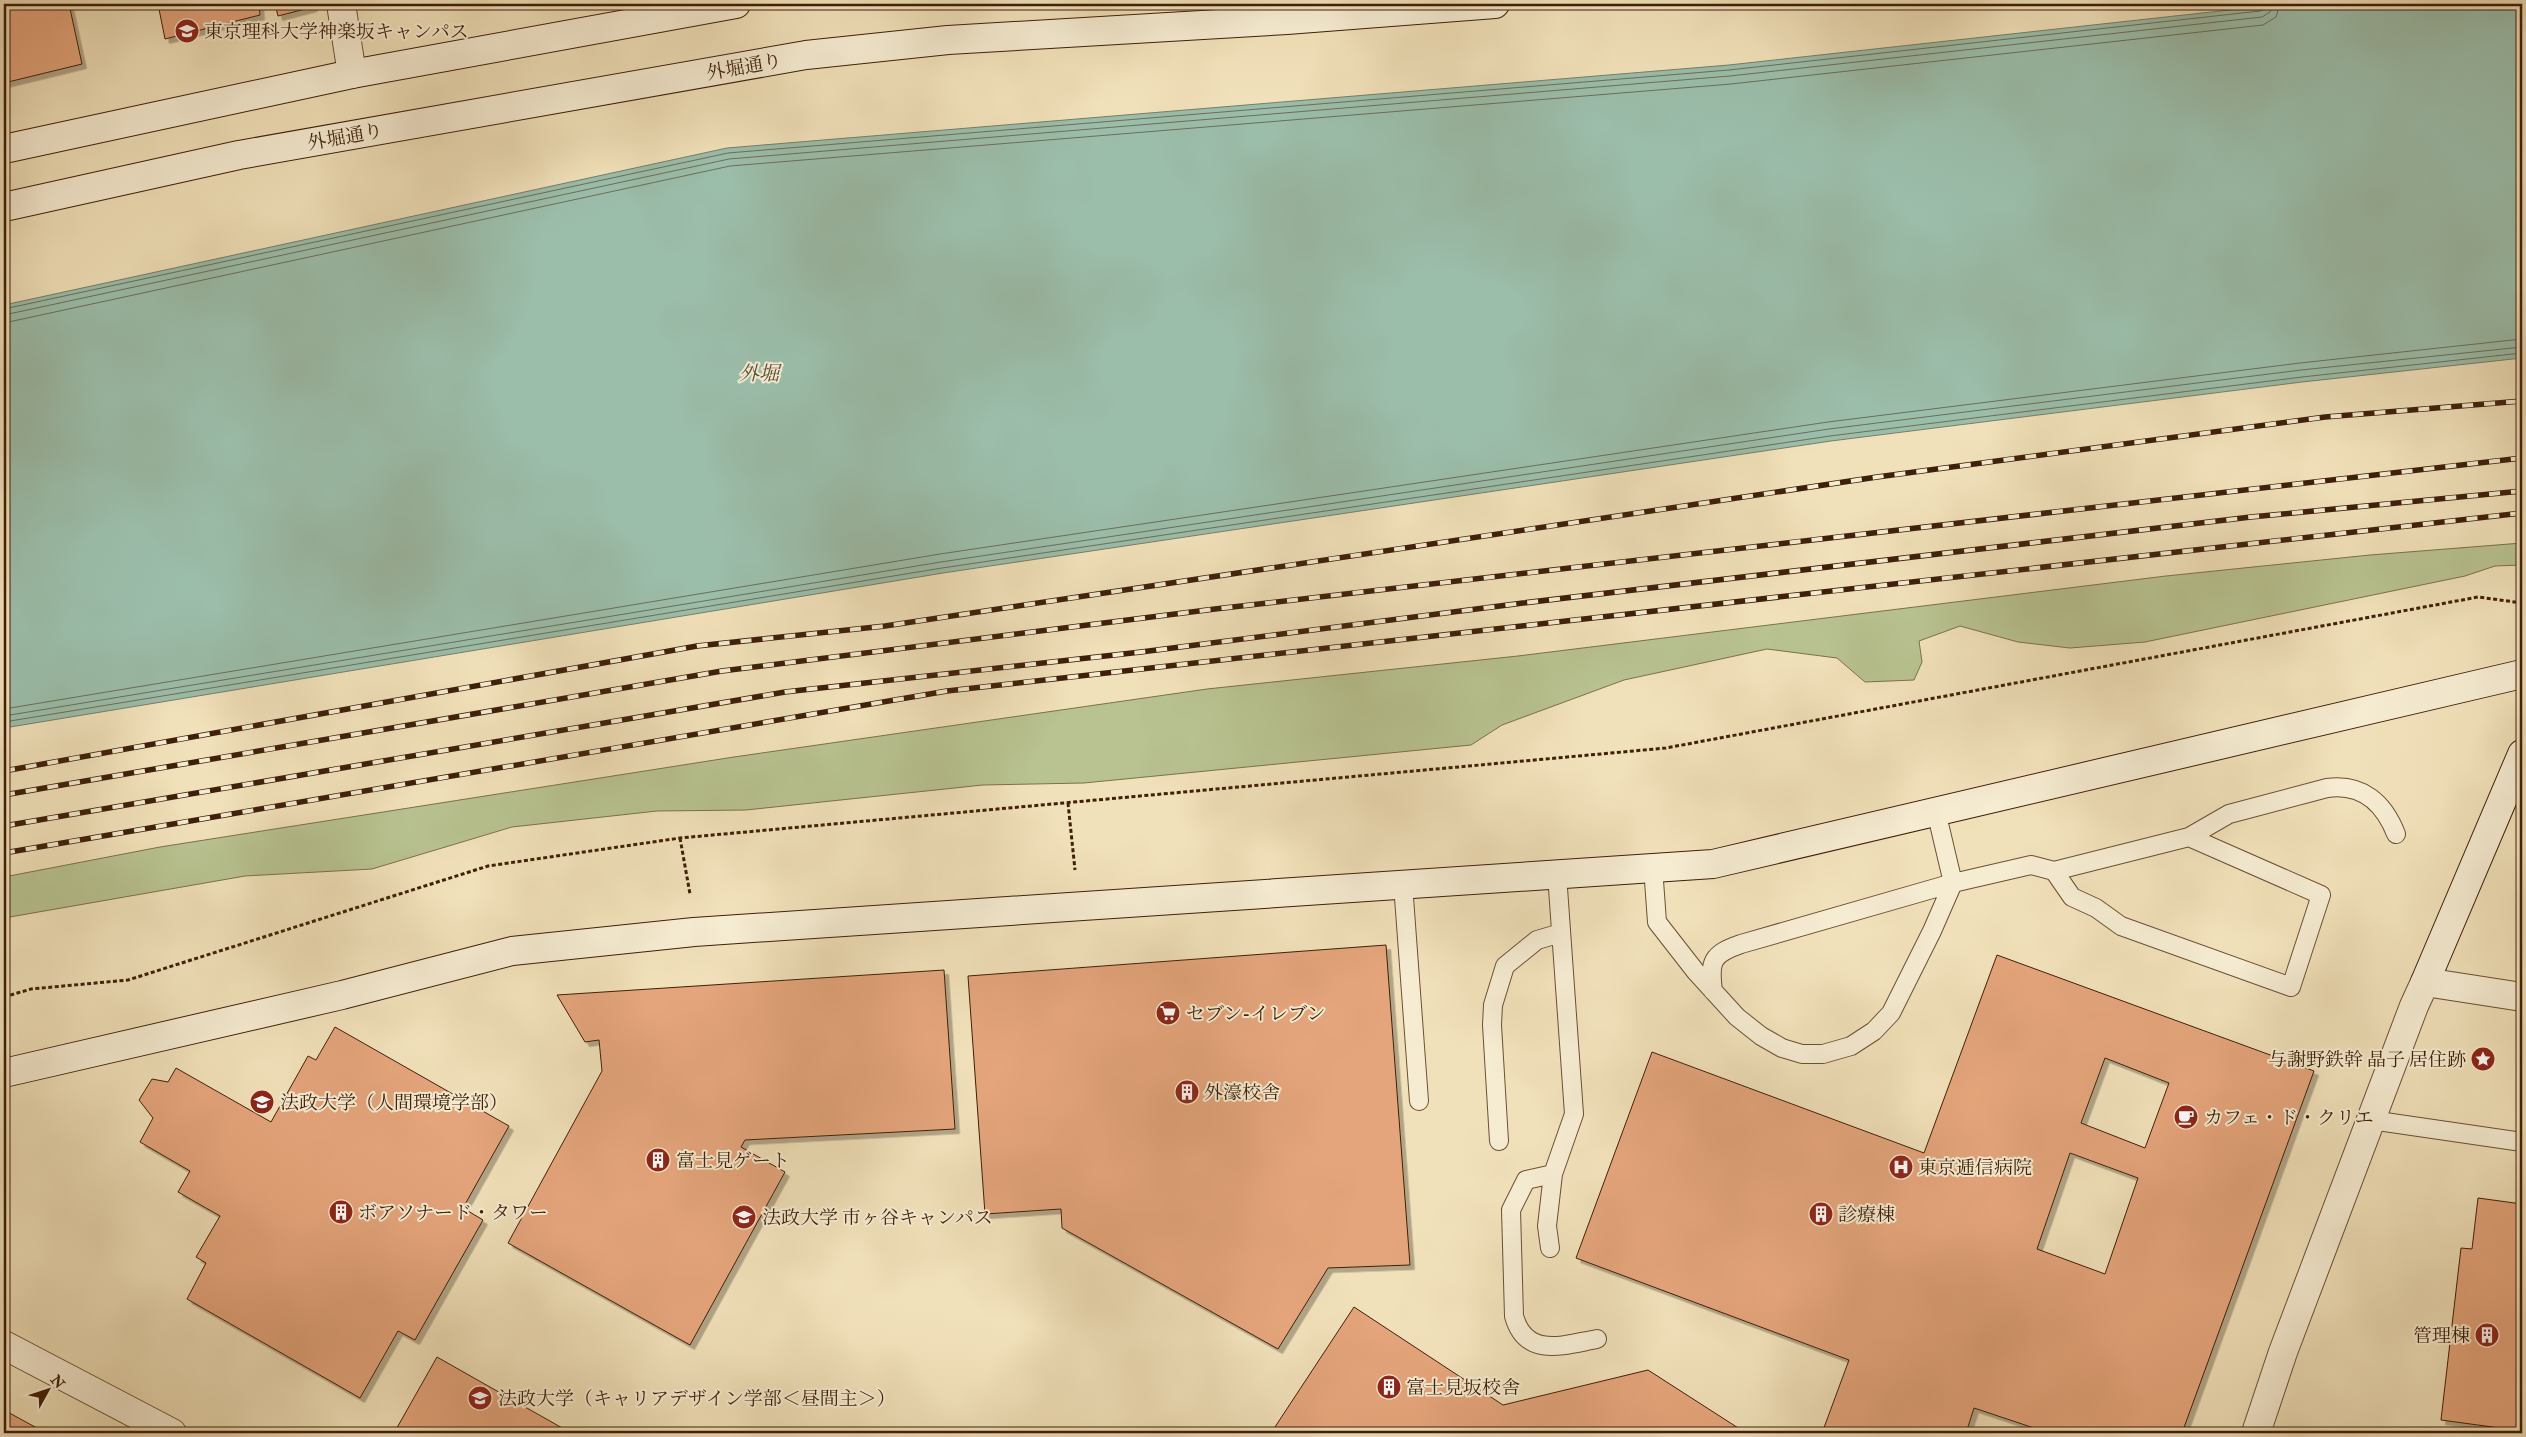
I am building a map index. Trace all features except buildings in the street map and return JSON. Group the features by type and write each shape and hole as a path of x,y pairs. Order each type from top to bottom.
{"street":[{"path":"341,4 352,74"},
{"path":"4,148 352,74 736,4"},
{"name":"外堀通り","path":"4,207 239,155 806,55 948,40 1287,20 1495,4"},
{"path":"4,1073 342,995 512,951 694,932 1713,864 2522,674"},
{"path":"2256,1433 2283,1352 2425,982 2522,754"},
{"path":"2425,982 2522,997"},
{"path":"4,1345 172,1433"}],"lane":[{"path":"1713,991 1711,972 1714,959 1723,950 1953,883 2031,865 2054,870 2189,837 2229,814 2341,786 2360,791 2378,802 2387,813 2396,834"},
{"path":"1653,867 1657,922 1713,991 1737,1017 1761,1036 1782,1048 1802,1054 1823,1054 1851,1046 1874,1031 1891,1013 1953,883 1936,811"},
{"path":"2054,870 2072,896 2096,908 2121,926 2290,988 2321,895 2189,837"},
{"path":"1550,1248 1547,1226 1552,1174 1574,1114 1557,874"},
{"path":"1403,884 1419,1101"},
{"path":"1499,1141 1492,1025 1493,1006 1504,966 1536,940 1560,933"},
{"path":"2371,1120 2522,1142"},
{"path":"1552,1174 1526,1180 1510,1210 1514,1316 1518,1330 1526,1338 1538,1344 1558,1346 1597,1339"}],"path":[{"path":"4,997 31,989 128,980 488,866 680,838 1666,748 2478,598 2522,604"},
{"path":"1068,803 1076,871"},
{"path":"680,838 691,903"}],"shaded area":[{"path":"2522,543 2522,565 2495,566 2465,576 2145,642 2070,648 2018,642 1960,626 1919,641 1922,662 1914,680 1865,682 1837,658 1767,649 1624,680 1502,725 1471,745 1084,783 983,785 746,810 657,811 512,827 372,869 245,876 4,918 4,877 160,847 734,757 1207,689 1518,656 2166,576 2370,555"}],"water":[{"name":"外堀","path":"2284,4 2522,4 2522,358 2302,382 1831,441 943,573 4,728 4,305 727,148 1729,65"}],"railway":[{"path":"4,771 697,646 885,626 1877,477 2325,417 2522,401"},
{"path":"4,795 722,671 1215,609 2522,458"},
{"path":"4,826 785,692 1141,652 1523,603 2251,517 2522,491"},
{"path":"4,853 947,691 2522,513"}],"place":[{"name":"東京理科大学神楽坂キャンパス","path":"187,31"},
{"name":"セブン-イレブン","path":"1168,1013"},
{"name":"与謝野鉄幹 晶子 居住跡","path":"2483,1059"},
{"name":"外濠校舎","path":"1187,1092"},
{"name":"法政大学（人間環境学部）","path":"262,1102"},
{"name":"カフェ・ド・クリエ","path":"2186,1117"},
{"name":"富士見ゲート","path":"658,1160"},
{"name":"東京逓信病院","path":"1901,1167"},
{"name":"ボアソナード・タワー","path":"341,1212"},
{"name":"診療棟","path":"1821,1214"},
{"name":"法政大学 市ヶ谷キャンパス","path":"744,1217"},
{"name":"管理棟","path":"2487,1335"},
{"name":"富士見坂校舎","path":"1389,1387"},
{"name":"法政大学（キャリアデザイン学部＜昼間主＞）","path":"480,1398"}]}
